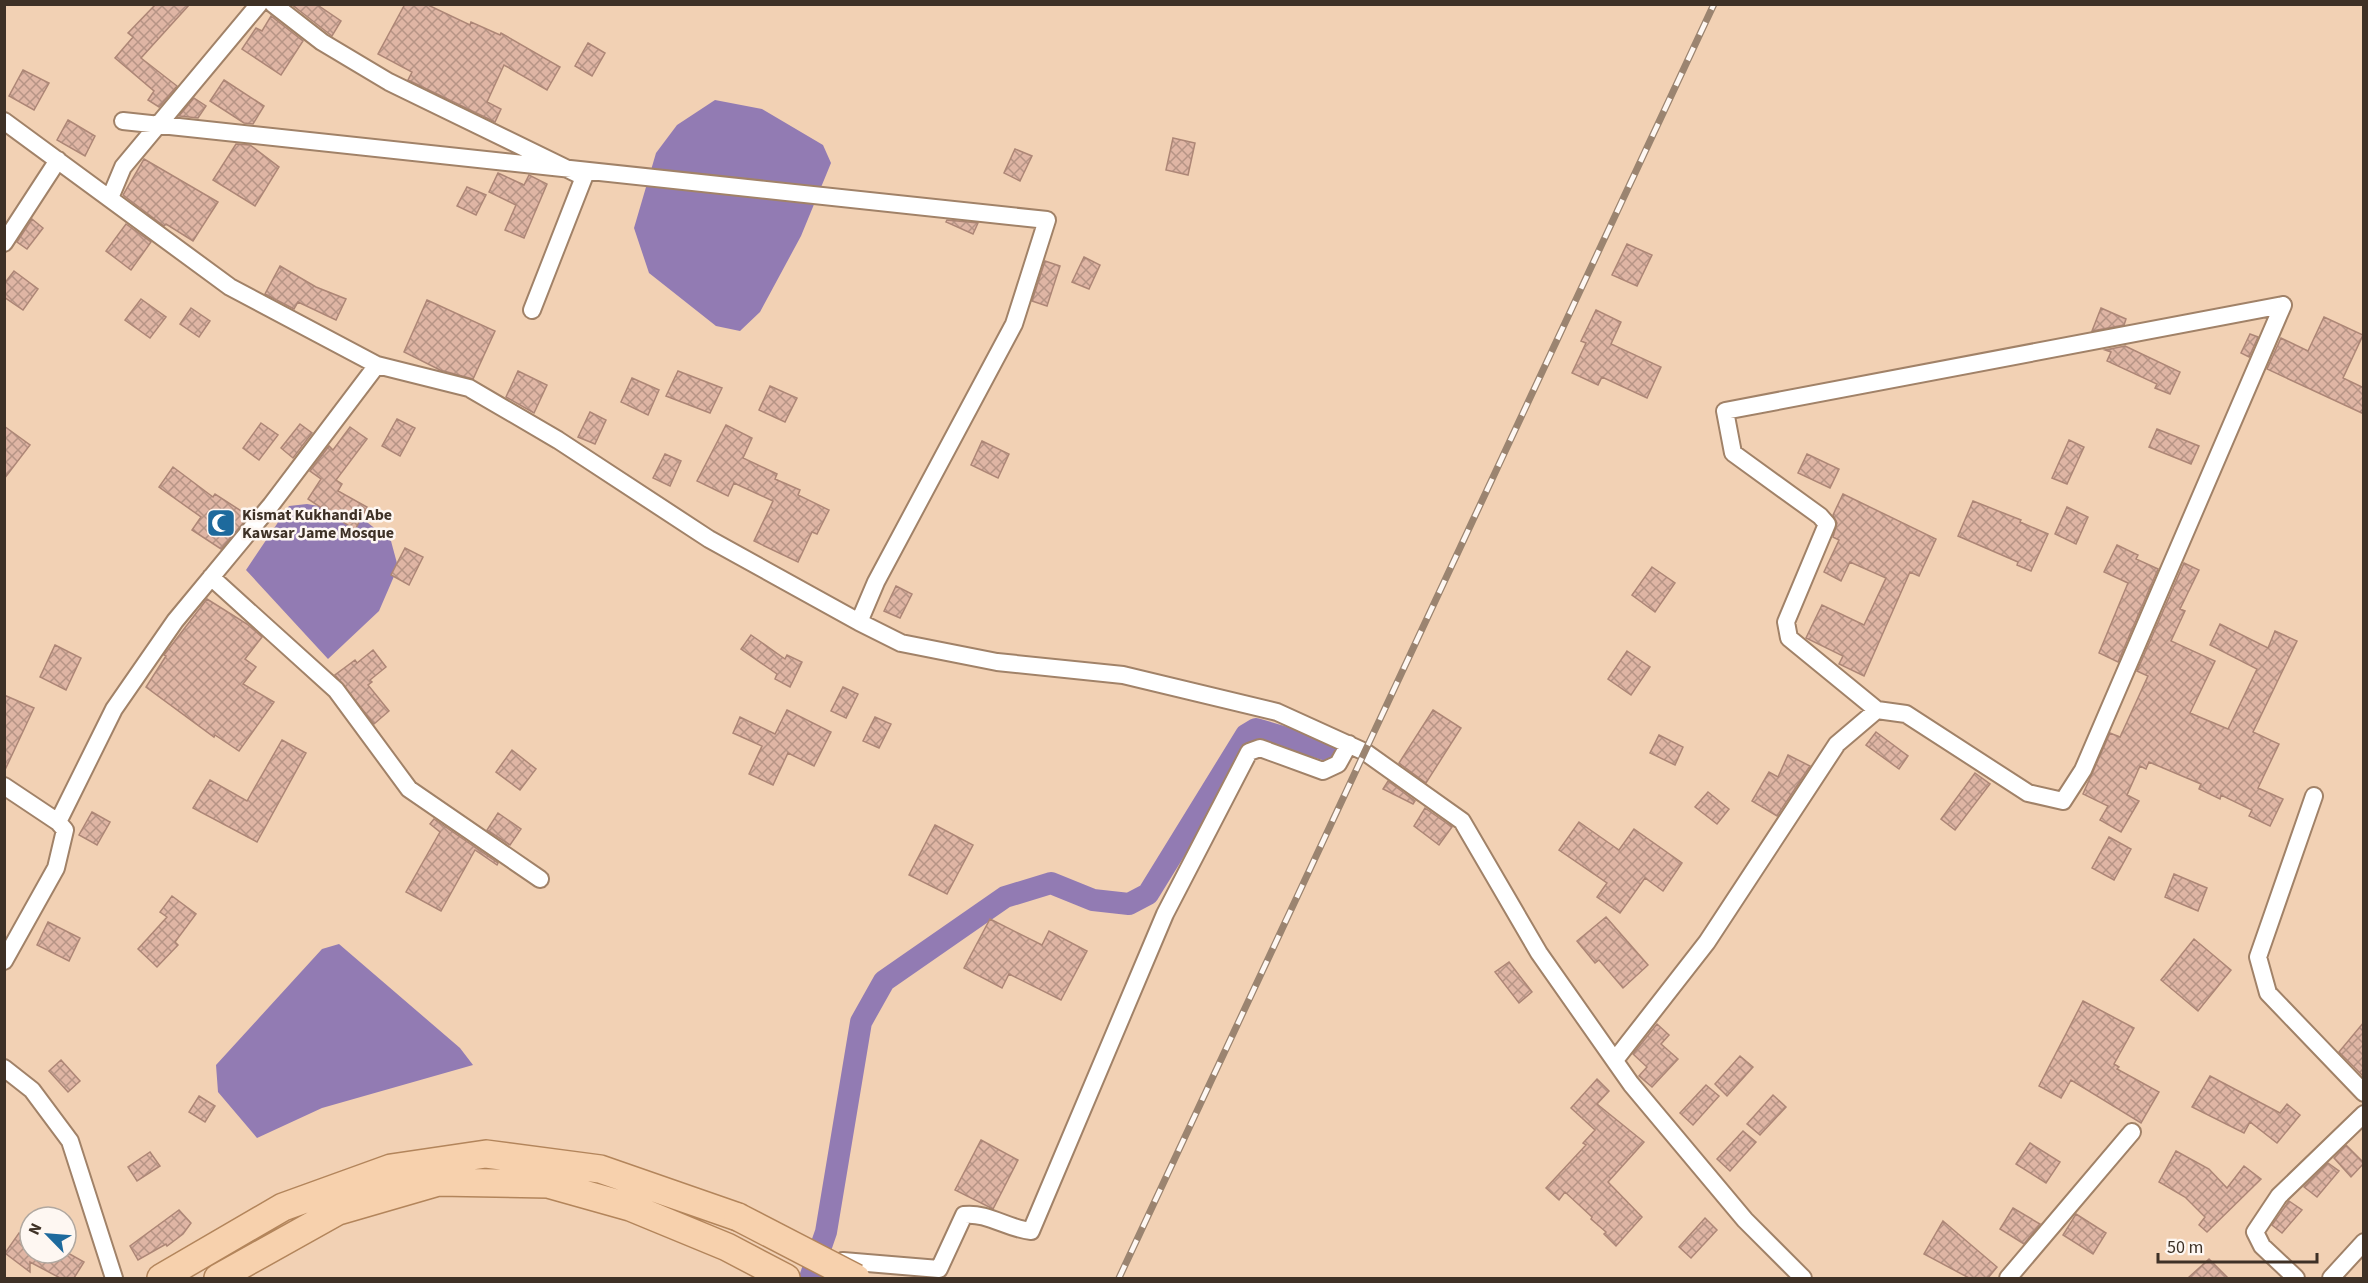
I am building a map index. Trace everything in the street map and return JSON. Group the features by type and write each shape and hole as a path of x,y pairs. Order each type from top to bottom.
{"main road":[{"path":"161,1278 283,1207 391,1168 486,1154 600,1168 738,1217 856,1278"},
{"path":"218,1278 338,1211 438,1182 548,1184 630,1207 727,1247 786,1278"}],"street":[{"path":"110,198 123,167 259,4"},
{"path":"273,4 322,42 389,82 584,177 532,310"},
{"path":"4,121 230,287 377,365 469,388 558,440 709,539 901,643 997,662 1123,675 1277,712 1365,752 1462,821 1539,953 1631,1084 1745,1220 1803,1278"},
{"path":"123,121 1047,220 1014,324 876,582 859,622"},
{"path":"4,243 58,160"},
{"path":"1615,1060 1707,942 1837,744 1877,710 1906,714 2028,793 2063,801 2084,770 2283,305 1725,411 1733,453 1820,516 1827,524 1786,622 1789,638 1877,710"},
{"path":"58,822 114,709 175,621 271,506 377,365"},
{"path":"211,577 336,690 410,789 540,879"},
{"path":"834,1278 843,1261 939,1269 964,1215 974,1214 1021,1230 1031,1231 1165,914 1249,752 1260,748 1323,771 1338,764 1349,744"},
{"path":"4,786 58,822 65,830 56,868 4,961"},
{"path":"2314,796 2258,957 2268,993 2364,1093"},
{"path":"4,1068 32,1090 70,1141 114,1278"},
{"path":"2296,1278 2262,1246 2255,1232 2279,1196 2364,1114"},
{"path":"2008,1278 2133,1132"},
{"path":"2331,1278 2364,1242"}],"shaded area":[{"path":"715,100 762,109 823,145 831,163 801,236 760,312 740,331 716,326 649,273 634,228 656,153 677,125"},
{"path":"307,504 354,512 391,541 398,567 379,611 328,659 246,570 289,506"},
{"path":"339,944 460,1048 473,1065 322,1108 257,1138 218,1092 216,1065 322,949"}],"building":[{"path":"156,4 190,4 141,58 177,86 159,107 148,100 154,91 115,58 133,37 128,33"},
{"path":"291,4 316,4 341,21 332,36"},
{"path":"405,4 426,4 470,25 471,22 500,35 501,33 560,67 547,90 504,65 487,102 501,109 495,122 408,80 412,72 378,54"},
{"path":"271,16 303,41 281,75 242,49 256,28 262,31"},
{"path":"588,43 605,53 592,76 575,66"},
{"path":"23,70 49,83 34,110 9,96"},
{"path":"224,80 264,106 253,124 244,123 210,101"},
{"path":"194,98 206,106 198,118 179,116"},
{"path":"68,120 95,136 85,156 57,140"},
{"path":"1173,138 1195,143 1188,175 1166,170"},
{"path":"236,144 250,145 279,167 255,206 213,180"},
{"path":"1015,149 1032,156 1020,181 1004,173"},
{"path":"144,159 218,202 193,241 166,224 164,226 123,195"},
{"path":"498,173 524,185 529,175 547,184 524,238 505,230 516,205 489,192"},
{"path":"467,187 486,195 476,215 457,206"},
{"path":"32,219 43,228 27,249 17,242"},
{"path":"947,220 978,223 973,234 946,222"},
{"path":"126,224 151,242 131,270 106,251"},
{"path":"1627,244 1652,255 1637,286 1612,275"},
{"path":"1084,257 1100,265 1089,289 1072,282"},
{"path":"1045,261 1060,266 1047,306 1032,301"},
{"path":"280,266 316,287 346,299 336,320 298,302 294,309 265,294"},
{"path":"14,271 38,289 23,310 4,297 4,284"},
{"path":"141,299 166,317 150,338 125,320"},
{"path":"427,300 495,331 473,379 440,370 404,352"},
{"path":"191,308 210,321 199,337 180,324"},
{"path":"2101,308 2126,319 2124,325 2092,331"},
{"path":"1596,310 1621,322 1611,344 1661,367 1647,398 1602,377 1598,385 1572,373 1586,343 1581,341"},
{"path":"2324,317 2363,335 2343,378 2364,388 2364,414 2267,369 2281,338 2308,351"},
{"path":"2250,334 2258,337 2249,357 2241,353"},
{"path":"2125,346 2180,372 2170,394 2155,388 2157,384 2107,361 2111,352 2105,350"},
{"path":"518,371 547,385 534,413 506,397"},
{"path":"678,371 722,388 710,413 666,396"},
{"path":"632,378 659,390 648,415 621,402"},
{"path":"770,386 797,398 785,422 759,410"},
{"path":"590,412 606,420 595,444 578,437"},
{"path":"397,419 415,428 400,456 382,446"},
{"path":"261,423 278,435 259,460 243,448"},
{"path":"300,424 312,433 293,458 281,448"},
{"path":"726,425 752,438 743,458 777,474 775,479 800,490 798,495 829,510 817,534 812,532 798,562 754,541 773,501 734,483 728,496 697,481"},
{"path":"4,426 30,445 4,479"},
{"path":"350,427 367,439 336,480 342,484 338,491 367,507 355,530 308,499 321,479 310,471 329,446 333,450"},
{"path":"2157,429 2199,446 2191,464 2149,447"},
{"path":"2069,440 2084,447 2067,484 2052,478"},
{"path":"982,441 1009,454 998,478 971,465"},
{"path":"665,454 681,461 670,486 653,478"},
{"path":"1807,454 1839,469 1830,488 1798,473"},
{"path":"173,467 213,497 215,494 249,516 221,549 192,530 201,517 159,487"},
{"path":"1843,494 1936,539 1919,576 1910,572 1864,676 1839,664 1843,656 1806,638 1822,605 1864,625 1886,578 1850,562 1841,581 1824,572 1839,540 1833,537 1837,523 1833,515"},
{"path":"1973,501 2021,520 2020,522 2048,534 2031,571 2017,565 2018,562 1958,536"},
{"path":"2067,507 2088,517 2076,544 2055,534"},
{"path":"2117,545 2138,555 2136,559 2158,569 2118,662 2099,653 2128,583 2104,572"},
{"path":"405,548 423,557 409,585 391,575"},
{"path":"2184,563 2199,570 2180,609 2185,611 2171,641 2215,661 2190,713 2228,729 2257,669 2210,645 2220,624 2268,648 2275,631 2297,641 2253,732 2279,744 2258,788 2283,799 2270,826 2249,816 2252,810 2221,795 2220,799 2199,789 2201,784 2149,762 2146,769 2140,766 2127,795 2139,801 2121,832 2100,820 2108,806 2083,794 2110,733 2120,737 2148,676 2137,671"},
{"path":"1652,567 1675,583 1655,612 1632,595"},
{"path":"896,586 912,594 900,618 884,611"},
{"path":"207,599 247,624 262,637 245,659 256,667 243,684 274,702 239,751 215,735 214,737 146,687 166,656 164,655"},
{"path":"751,635 785,659 787,655 802,662 790,687 775,679 777,674 741,649"},
{"path":"55,645 81,658 66,690 40,677"},
{"path":"373,650 386,667 370,680 372,682 368,685 389,711 374,724 335,675 355,660 357,663"},
{"path":"1627,651 1650,667 1631,695 1608,679"},
{"path":"843,687 858,694 846,718 831,711"},
{"path":"4,695 34,708 4,772"},
{"path":"787,710 831,732 814,766 788,753 773,785 749,774 762,746 733,733 740,717 775,734"},
{"path":"1433,710 1461,728 1426,783 1399,763"},
{"path":"875,717 891,724 879,748 863,741"},
{"path":"1876,732 1908,756 1899,769 1866,745"},
{"path":"1659,735 1683,747 1675,765 1650,753"},
{"path":"282,740 306,753 257,842 193,808 210,780 247,801"},
{"path":"512,750 536,769 520,790 496,772"},
{"path":"1788,755 1810,766 1777,816 1752,801 1769,772 1778,777"},
{"path":"1975,773 1990,784 1955,830 1941,819"},
{"path":"1388,781 1415,801 1413,804 1383,789"},
{"path":"1708,792 1729,809 1717,824 1695,807"},
{"path":"1425,808 1452,827 1439,845 1414,826"},
{"path":"92,812 110,822 97,845 79,835"},
{"path":"498,813 521,829 510,845 487,830"},
{"path":"434,819 498,863 497,865 475,850 441,911 406,892 440,832 430,824"},
{"path":"1579,822 1619,850 1634,829 1682,863 1663,891 1645,878 1620,913 1597,897 1607,883 1559,850"},
{"path":"935,825 973,845 947,894 909,875"},
{"path":"2109,837 2131,849 2114,880 2092,868"},
{"path":"2174,874 2207,888 2198,911 2165,897"},
{"path":"172,896 196,914 175,942 178,945 157,967 138,949 167,917 160,912"},
{"path":"1606,917 1648,965 1623,988 1599,960 1595,963 1577,941"},
{"path":"990,919 1042,945 1049,931 1087,951 1061,1000 1009,974 1002,988 964,968"},
{"path":"48,922 80,938 69,961 37,945"},
{"path":"2194,939 2231,970 2198,1011 2161,980"},
{"path":"1509,962 1532,992 1519,1003 1495,972"},
{"path":"2083,1001 2134,1028 2114,1064 2119,1067 2117,1069 2159,1092 2141,1123 2071,1080 2061,1098 2039,1086"},
{"path":"2364,1022 2364,1077 2339,1052"},
{"path":"1657,1024 1669,1035 1661,1044 1678,1059 1652,1087 1639,1076 1647,1067 1633,1054"},
{"path":"1740,1056 1753,1067 1727,1096 1715,1084"},
{"path":"61,1060 80,1081 68,1092 49,1071"},
{"path":"2210,1076 2280,1113 2287,1104 2300,1115 2277,1143 2250,1122 2244,1133 2192,1107"},
{"path":"1597,1079 1609,1091 1597,1104 1644,1142 1608,1182 1642,1217 1616,1246 1604,1234 1606,1232 1591,1219 1592,1217 1565,1192 1559,1200 1546,1188 1586,1145 1583,1143 1595,1130 1571,1108"},
{"path":"1706,1085 1719,1096 1693,1125 1680,1113"},
{"path":"1773,1095 1786,1107 1760,1135 1747,1124"},
{"path":"199,1096 215,1106 205,1122 189,1112"},
{"path":"1743,1131 1756,1142 1730,1171 1717,1159"},
{"path":"981,1140 1018,1160 993,1209 955,1190"},
{"path":"2030,1143 2060,1162 2046,1183 2016,1164"},
{"path":"2346,1145 2364,1163 2351,1177 2334,1158"},
{"path":"2176,1151 2209,1169 2227,1188 2244,1166 2261,1179 2207,1232 2199,1225 2205,1217 2185,1197 2159,1182"},
{"path":"150,1152 160,1166 137,1181 128,1167"},
{"path":"2328,1163 2339,1171 2317,1197 2304,1187"},
{"path":"2289,1201 2302,1210 2282,1233 2272,1225"},
{"path":"2013,1208 2040,1224 2024,1244 2000,1229"},
{"path":"179,1210 191,1223 183,1234 167,1246 166,1244 138,1260 130,1246"},
{"path":"2076,1214 2106,1233 2093,1254 2063,1235"},
{"path":"1705,1218 1717,1230 1691,1258 1679,1247"},
{"path":"1943,1221 1997,1267 1988,1278 1969,1278 1924,1254"},
{"path":"18,1234 18,1263 5,1253"},
{"path":"78,1259 84,1262 74,1278 60,1278 36,1265 78,1265"},
{"path":"2209,1259 2228,1278 2188,1278"},
{"path":"21,1265 30,1265 30,1272"}],"waterway":[{"path":"810,1278 826,1232 861,1022 884,981 1005,897 1051,883 1093,900 1129,904 1148,894 1246,735 1256,729 1327,750"}],"railway":[{"path":"1119,1278 1714,4"}],"place":[{"name":"Kismat Kukhandi Abe Kawsar Jame Mosque","path":"221,523"}]}
